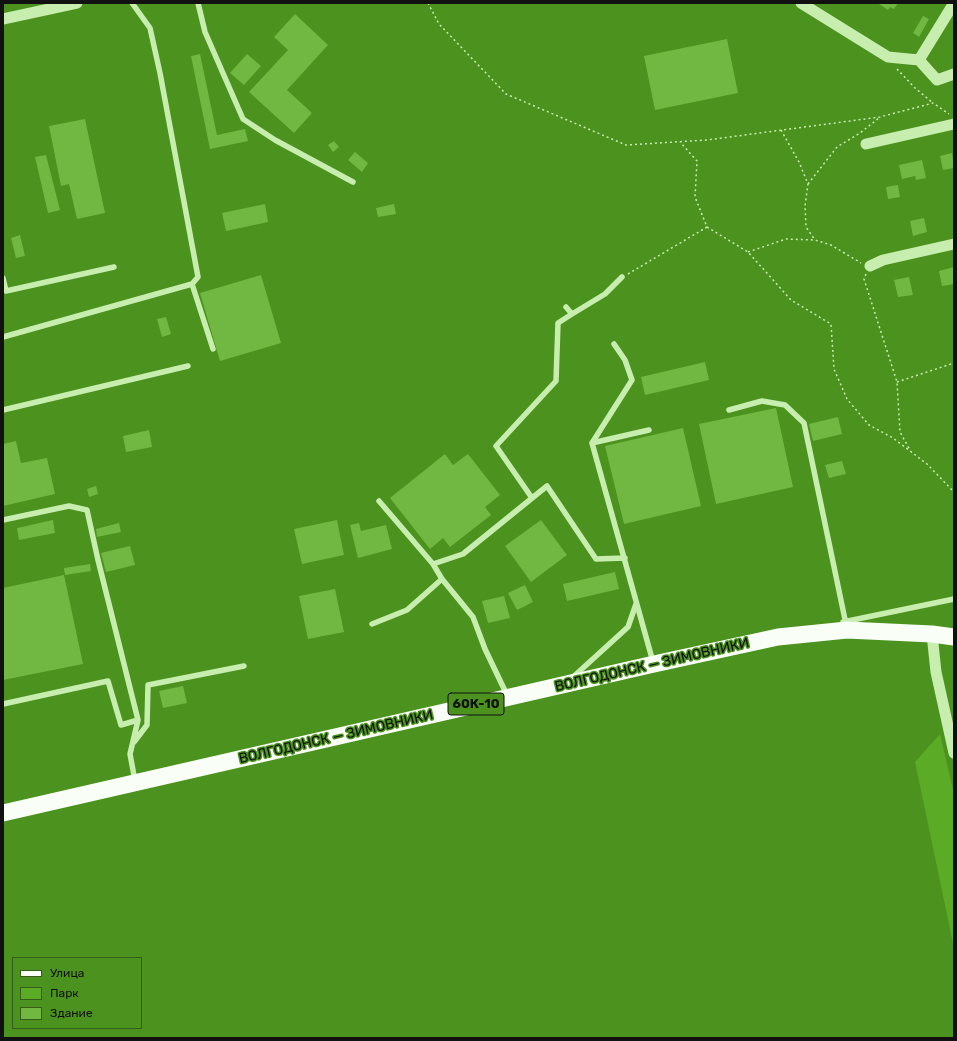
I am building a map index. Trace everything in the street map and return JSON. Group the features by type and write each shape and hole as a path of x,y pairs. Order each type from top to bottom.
{"main road":[{"name":"ВОЛГОДОНСК — ЗИМОВНИКИ","path":"3,813 778,637 843,625 900,634 932,634 954,637"}],"street":[{"path":"3,19 77,3"},
{"path":"801,3 888,57 919,60 937,80 954,74"},
{"path":"919,60 954,3"},
{"path":"866,144 953,120"},
{"path":"870,266 882,260 954,244"},
{"path":"932,634 936,672 954,753"}],"lane":[{"path":"3,337 192,284 198,277 160,73 150,28 132,3"},
{"path":"198,3 205,32 243,119 275,140 353,182"},
{"path":"3,278 6,291 114,267"},
{"path":"532,498 496,446 556,381 558,324 605,294 622,277"},
{"path":"192,284 213,349"},
{"path":"566,306 572,314"},
{"path":"614,344 625,360 632,380 592,443 615,530 625,558 636,604 654,664"},
{"path":"3,410 188,366"},
{"path":"730,410 762,401 785,405 804,423 829,536 843,625 954,599"},
{"path":"592,443 649,430"},
{"path":"433,564 463,554 546,486 596,558 625,558"},
{"path":"379,501 433,564 442,579 472,617 485,650 509,697"},
{"path":"3,520 69,506 88,510 98,560 138,720 130,754 135,783"},
{"path":"372,624 407,610 442,579"},
{"path":"564,685 628,627 636,604"},
{"path":"778,637 830,625"},
{"path":"133,743 147,725 148,685 244,666"},
{"path":"3,704 108,681 121,725 138,720"}],"path":[{"path":"428,3 439,24 506,94 626,145 707,140 880,117 933,104"},
{"path":"888,57 910,83 953,120"},
{"path":"808,184 837,147 860,133 880,117"},
{"path":"781,130 799,162 808,184 805,206 806,227 815,240"},
{"path":"680,142 697,162 695,196 707,227 748,252 792,300 831,324 834,369 847,398 870,425 894,438 927,464 954,492"},
{"path":"622,277 707,227"},
{"path":"748,252 786,239 815,240 831,245 865,266 870,266 864,279 897,382 900,432 911,452"},
{"path":"897,382 954,363"}],"green space":[{"path":"940,734 954,794 954,948 915,762"}],"building":[{"path":"898,3 894,9 890,7 888,10 879,4"},
{"path":"295,14 328,45 287,90 312,113 294,133 249,92 288,50 274,37"},
{"path":"923,16 929,19 919,37 913,33"},
{"path":"727,39 738,93 655,110 644,56"},
{"path":"200,54 217,135 245,129 248,141 210,149 191,56"},
{"path":"247,54 261,66 244,85 230,73"},
{"path":"85,119 105,213 77,219 69,184 61,186 49,126"},
{"path":"334,141 339,147 333,152 328,145"},
{"path":"355,152 368,163 362,172 348,160"},
{"path":"952,153 954,168 943,170 940,156"},
{"path":"46,155 60,210 48,213 35,157"},
{"path":"922,160 926,178 916,180 915,176 902,179 899,165"},
{"path":"898,185 900,197 888,199 886,187"},
{"path":"265,204 268,222 226,231 222,213"},
{"path":"394,204 396,214 378,217 376,208"},
{"path":"924,218 927,232 913,236 910,221"},
{"path":"20,235 25,256 16,258 11,238"},
{"path":"954,267 954,284 942,286 939,271"},
{"path":"261,275 281,343 220,361 200,293"},
{"path":"909,277 913,295 898,297 894,280"},
{"path":"166,317 171,334 162,337 157,319"},
{"path":"705,362 709,380 645,395 641,377"},
{"path":"776,408 793,487 716,504 699,424"},
{"path":"838,417 842,434 813,441 809,424"},
{"path":"683,428 701,506 624,524 605,446"},
{"path":"149,430 152,447 126,452 123,436"},
{"path":"16,441 21,463 47,458 55,494 3,506 3,444"},
{"path":"445,454 453,465 468,454 500,495 485,507 491,515 450,547 443,538 430,549 390,498"},
{"path":"842,461 846,474 829,478 825,465"},
{"path":"96,486 98,494 89,497 87,489"},
{"path":"53,520 55,533 19,540 17,528"},
{"path":"337,520 344,555 302,564 294,529"},
{"path":"541,520 567,555 531,582 505,546"},
{"path":"119,523 121,532 97,537 96,529"},
{"path":"359,523 361,531 386,525 392,549 358,558 350,525"},
{"path":"130,546 135,565 106,572 101,553"},
{"path":"90,564 91,571 65,575 64,568"},
{"path":"615,572 619,589 567,601 563,584"},
{"path":"64,575 83,664 3,680 3,588"},
{"path":"525,585 533,602 517,610 508,593"},
{"path":"335,589 344,632 308,639 299,596"},
{"path":"504,596 510,618 488,623 482,601"},
{"path":"183,686 187,703 163,708 159,691"}]}
